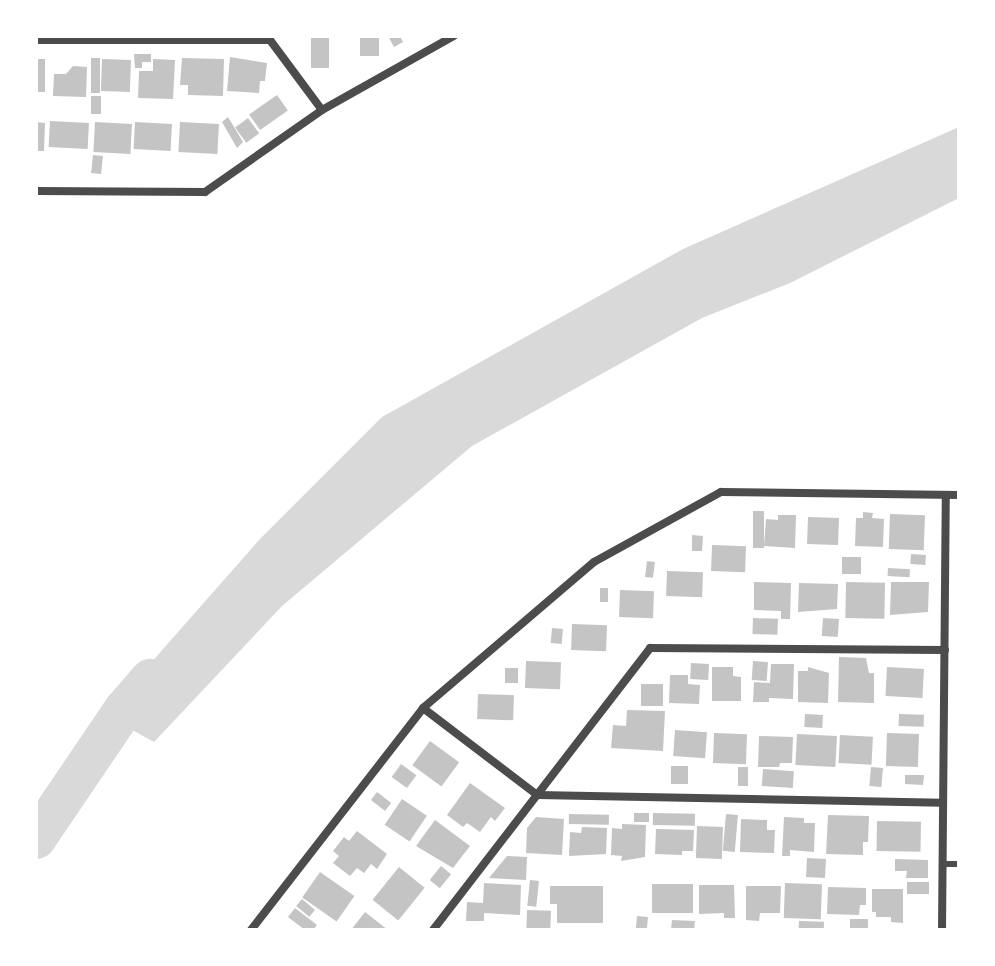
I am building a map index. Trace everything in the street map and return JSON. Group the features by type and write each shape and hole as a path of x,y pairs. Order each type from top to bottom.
{"street":[{"path":"36,191 205,192 322,110 454,36"},
{"path":"36,40 270,40 322,110"},
{"path":"251,930 423,708 594,562 721,492 959,495"},
{"path":"942,930 946,495"},
{"path":"433,930 650,648 945,650"},
{"path":"423,708 537,795 942,803"}],"lane":[{"path":"942,864 959,864"}],"shaded area":[{"path":"959,127 959,198 790,283 702,318 472,446 282,606 154,742 105,715 259,540 382,417 683,249"}],"building":[{"path":"311,36 329,36 329,68 311,68"},
{"path":"360,36 379,36 379,56 360,56"},
{"path":"388,36 400,36 403,42 394,47"},
{"path":"134,54 151,54 151,62 142,62 142,68 135,68"},
{"path":"230,57 267,63 265,81 260,81 259,93 227,91"},
{"path":"91,58 100,58 100,93 91,93"},
{"path":"182,58 224,59 223,96 188,95 188,85 180,85"},
{"path":"36,59 45,59 45,92 36,92"},
{"path":"102,59 131,60 130,92 101,91"},
{"path":"153,59 175,60 173,99 138,98 139,71 153,71"},
{"path":"73,66 87,67 86,97 53,96 54,74 66,74"},
{"path":"277,95 288,111 260,130 249,115"},
{"path":"91,96 101,96 101,114 91,114"},
{"path":"228,117 243,142 237,148 222,122"},
{"path":"248,118 259,133 246,143 235,127"},
{"path":"50,121 89,123 88,149 49,147"},
{"path":"36,122 45,123 44,151 36,151"},
{"path":"95,122 132,124 130,154 93,152"},
{"path":"135,122 172,124 171,151 134,149"},
{"path":"180,122 219,124 217,154 178,152"},
{"path":"93,155 103,156 101,174 91,173"},
{"path":"753,511 764,511 764,548 753,548"},
{"path":"863,512 873,513 872,518 884,519 883,547 855,546 856,518 863,518"},
{"path":"890,514 925,515 924,550 889,549"},
{"path":"778,515 796,515 795,548 764,546 766,519 778,520"},
{"path":"808,517 839,518 838,545 807,544"},
{"path":"692,535 703,536 702,551 692,551"},
{"path":"712,545 746,546 745,572 711,571"},
{"path":"911,554 926,555 925,565 910,564"},
{"path":"842,557 861,557 861,574 842,574"},
{"path":"647,561 655,562 653,578 645,577"},
{"path":"888,568 910,569 910,577 888,576"},
{"path":"667,571 703,572 702,597 666,596"},
{"path":"754,582 791,583 790,619 781,619 781,611 754,610"},
{"path":"846,582 885,583 884,619 845,618"},
{"path":"891,582 929,582 928,612 890,615"},
{"path":"799,583 838,584 837,609 798,612"},
{"path":"600,588 608,588 608,602 600,602"},
{"path":"620,590 654,591 653,618 619,617"},
{"path":"753,618 778,619 777,635 752,634"},
{"path":"823,618 839,619 838,637 822,636"},
{"path":"572,624 607,625 606,651 571,650"},
{"path":"552,628 563,629 562,644 551,643"},
{"path":"839,657 866,658 869,673 874,673 874,703 838,702"},
{"path":"526,661 561,662 560,689 525,688"},
{"path":"753,661 768,662 767,681 752,680"},
{"path":"691,663 709,664 708,680 690,679"},
{"path":"771,664 794,664 793,699 769,698 769,702 753,702 754,682 770,683"},
{"path":"712,667 733,667 733,676 741,677 741,701 712,701"},
{"path":"808,667 829,673 828,703 798,702 798,671 808,671"},
{"path":"887,667 924,669 922,698 885,696"},
{"path":"505,668 518,668 518,683 505,683"},
{"path":"670,675 688,675 688,684 700,685 699,704 669,703"},
{"path":"641,684 663,684 663,706 641,706"},
{"path":"478,694 514,695 513,720 477,719"},
{"path":"627,710 665,711 663,751 611,748 613,725 626,726"},
{"path":"805,714 823,715 822,728 804,727"},
{"path":"899,714 924,715 924,727 899,726"},
{"path":"675,730 707,732 705,758 673,756"},
{"path":"714,733 747,734 746,764 713,763"},
{"path":"887,733 919,734 918,767 886,766"},
{"path":"797,734 837,736 835,767 795,765"},
{"path":"840,735 873,737 871,765 839,763"},
{"path":"759,736 793,737 792,763 780,763 779,767 758,767"},
{"path":"430,741 459,762 441,786 412,765"},
{"path":"401,764 416,775 407,788 392,777"},
{"path":"671,766 688,766 688,784 671,784"},
{"path":"738,767 748,767 748,786 738,786"},
{"path":"871,767 883,768 881,787 869,786"},
{"path":"763,769 794,771 793,788 762,786"},
{"path":"905,775 924,775 923,785 905,784"},
{"path":"470,783 505,808 495,821 491,817 480,832 467,823 463,827 447,815"},
{"path":"377,792 391,803 385,811 371,800"},
{"path":"402,799 427,816 410,841 385,825"},
{"path":"634,813 649,813 649,822 634,822"},
{"path":"653,813 695,814 695,826 653,825"},
{"path":"569,814 609,815 609,825 569,824"},
{"path":"726,814 738,815 735,852 723,851"},
{"path":"828,815 869,816 868,842 863,842 863,855 826,854"},
{"path":"536,817 564,819 562,855 526,853 527,828"},
{"path":"784,817 804,818 804,823 815,823 814,852 790,850 790,856 782,856"},
{"path":"741,819 767,820 767,830 775,830 774,853 740,852"},
{"path":"435,820 470,846 453,868 416,846"},
{"path":"877,821 921,822 920,852 876,851"},
{"path":"622,824 646,825 645,857 621,861 622,856 611,855 612,828 622,829"},
{"path":"697,826 723,827 722,859 696,858"},
{"path":"582,827 607,828 606,854 569,856 570,832 581,833"},
{"path":"656,829 694,830 693,851 682,851 682,855 655,854"},
{"path":"357,831 387,854 377,869 371,864 364,873 357,868 350,876 333,863 339,856 333,851 344,837 349,841"},
{"path":"507,856 527,857 526,880 489,878"},
{"path":"807,858 826,859 825,878 806,877"},
{"path":"895,859 928,860 928,878 906,878 907,871 895,871"},
{"path":"441,866 451,874 440,888 430,880"},
{"path":"399,867 425,888 398,920 373,900"},
{"path":"320,872 354,896 337,921 302,897"},
{"path":"530,880 539,881 536,907 527,906"},
{"path":"907,882 929,882 929,894 907,894"},
{"path":"484,883 521,885 520,915 484,913 484,921 466,921 467,902 483,903"},
{"path":"785,883 822,884 821,919 784,918"},
{"path":"652,884 693,884 693,913 652,913"},
{"path":"699,885 734,885 735,918 724,918 724,913 699,914"},
{"path":"550,886 603,886 603,923 557,923 557,904 550,904"},
{"path":"746,886 781,886 780,913 760,913 759,921 746,920"},
{"path":"828,887 866,888 866,905 860,905 859,915 827,914"},
{"path":"872,889 903,889 903,923 891,922 891,917 876,917 876,912 872,912"},
{"path":"302,899 315,910 309,917 296,906"},
{"path":"295,908 317,925 313,930 305,930 288,917"},
{"path":"527,910 551,911 550,930 526,930"},
{"path":"365,912 388,930 351,930"},
{"path":"637,916 648,917 647,930 636,930"},
{"path":"850,919 868,919 868,930 850,930"},
{"path":"672,920 695,921 694,930 671,930"},
{"path":"799,921 824,922 824,930 799,930"}],"waterway":[{"path":"36,839 124,709 150,679"}]}
